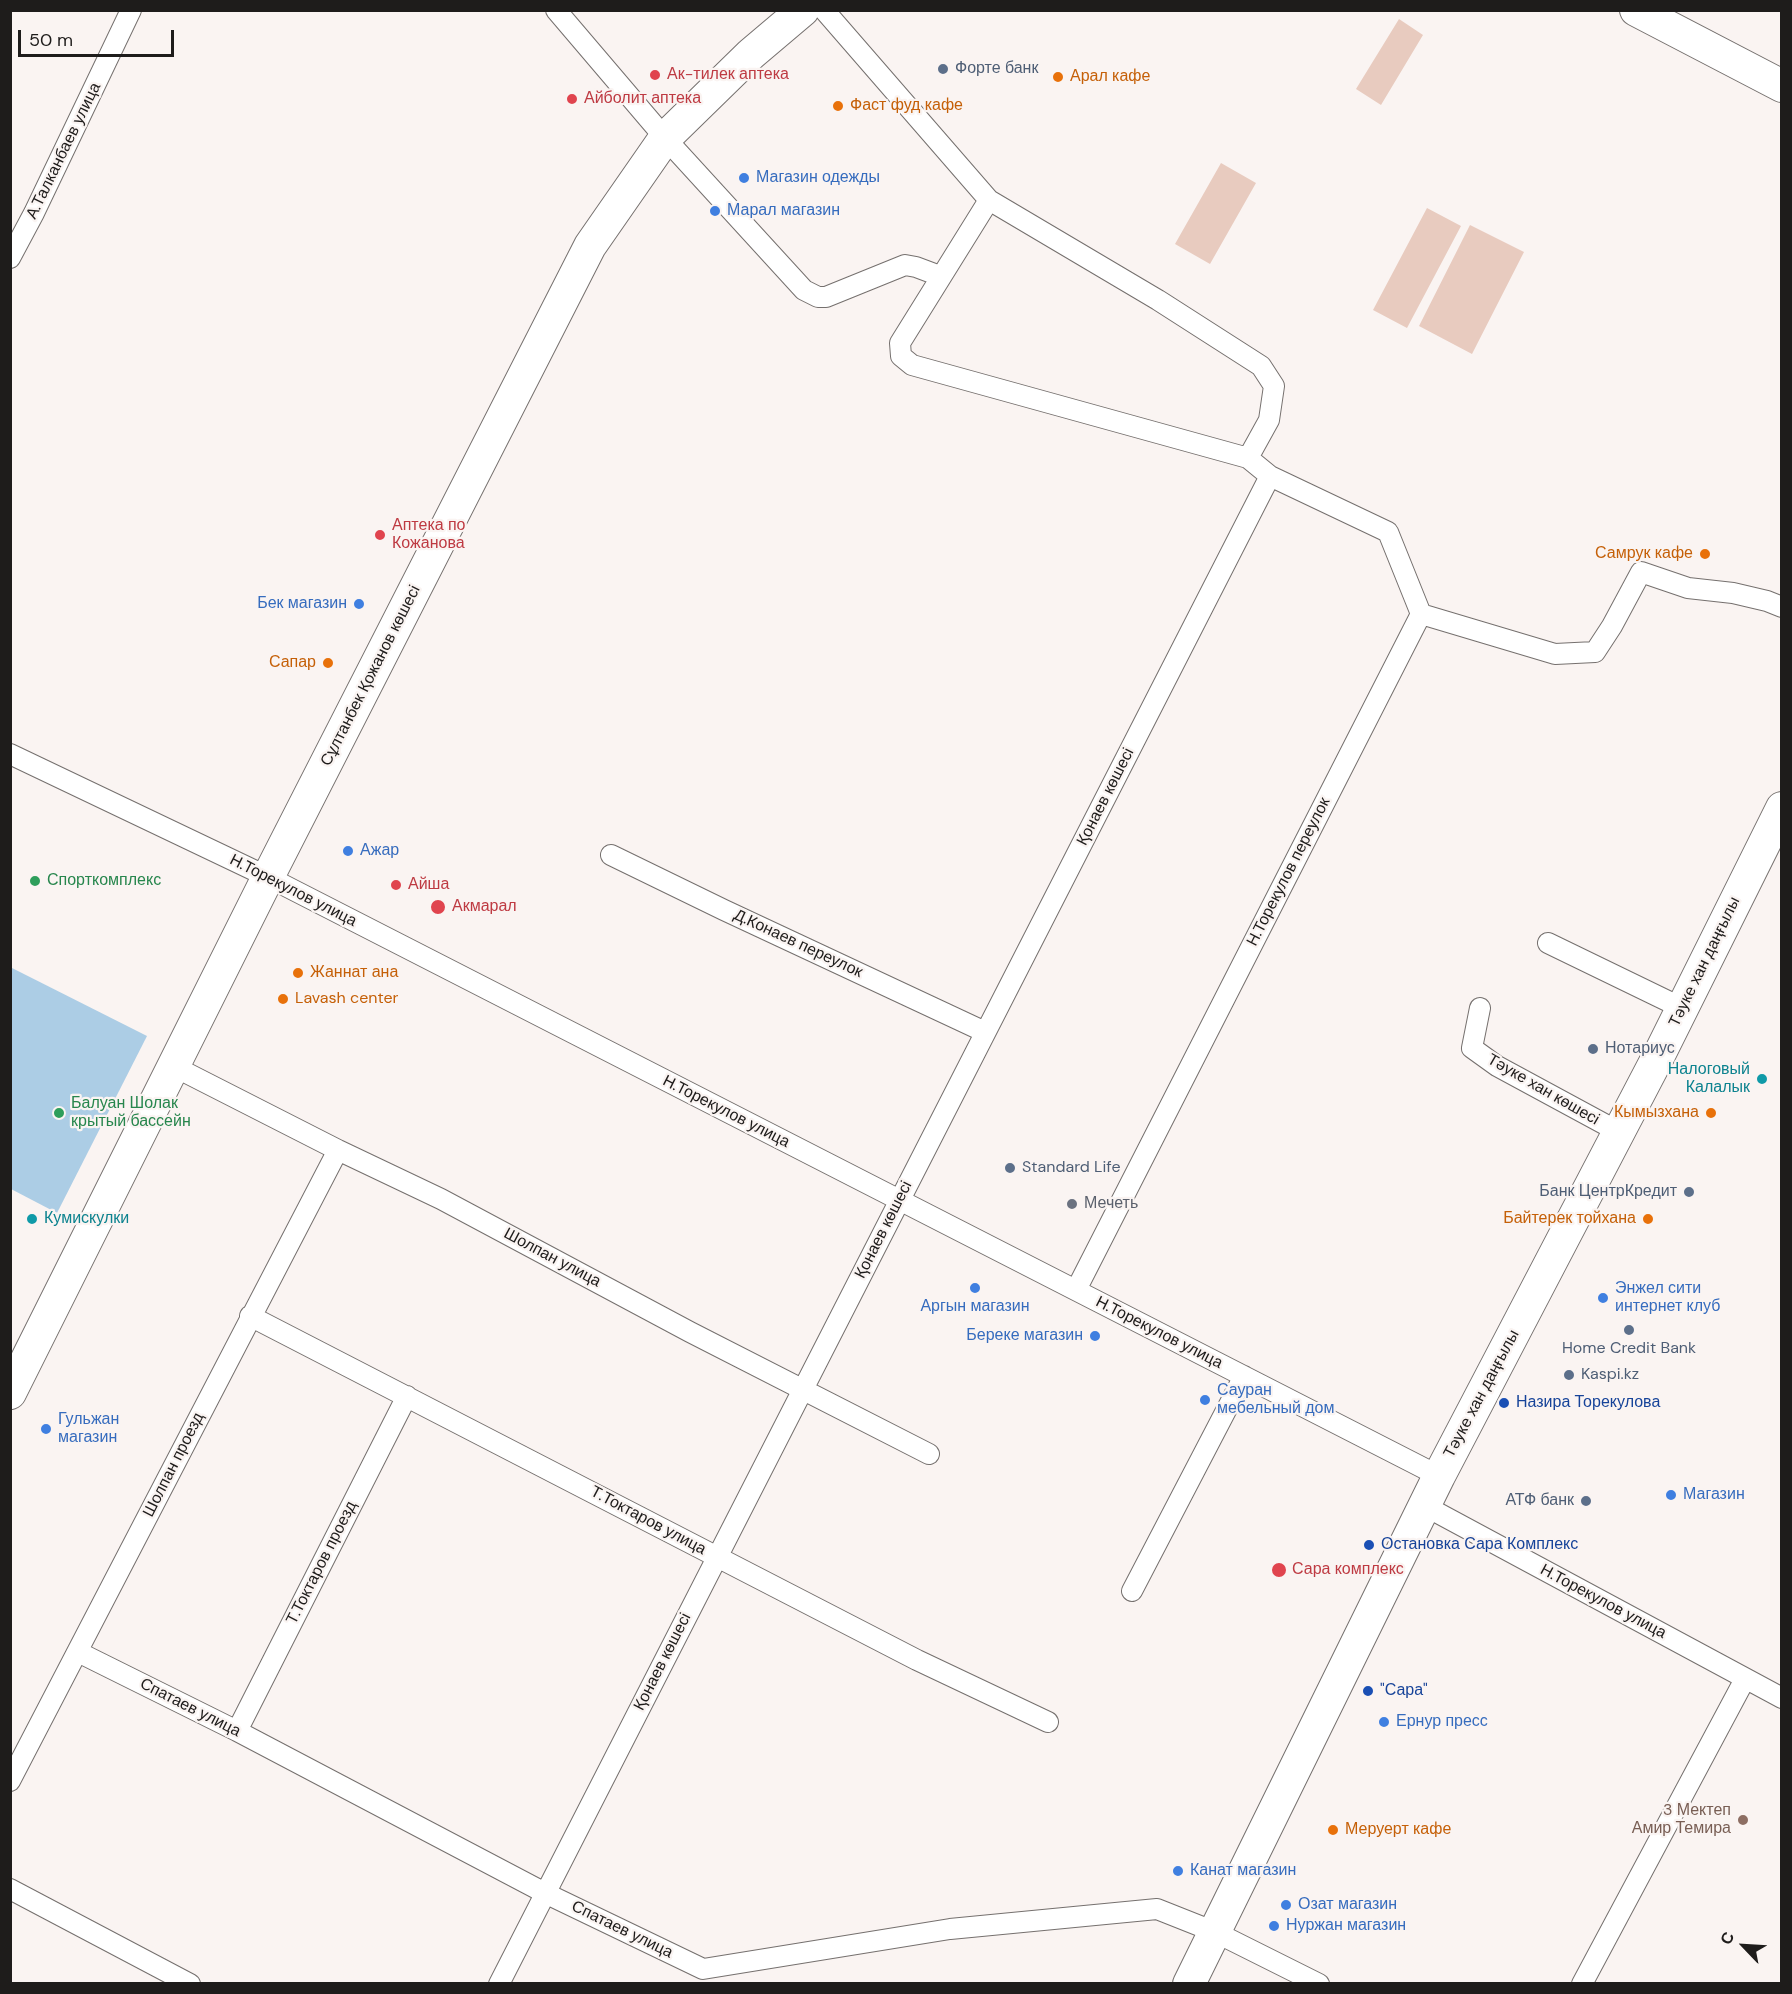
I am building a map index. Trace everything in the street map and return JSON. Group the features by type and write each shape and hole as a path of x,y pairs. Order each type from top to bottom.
{"main road":[{"name":"Сұлтанбек Қожанов көшесі","path":"10,1393 268,877 590,246 665,138 751,54 803,10"},
{"path":"1636,10 1782,86"},
{"name":"Тәуке хан даңғылы","path":"1188,1983 1439,1476 1682,1008 1782,808"}],"street":[{"name":"А.Талканбаев улица","path":"10,258 34,213 131,10"},
{"path":"556,10 665,138 804,290 818,297 826,297 905,265 940,276"},
{"path":"824,10 989,200 1158,300 1261,366 1274,386 1269,420 1248,458"},
{"path":"989,200 900,343 901,356 912,366 1248,458 1270,476 1388,532 1421,614 1555,654 1595,652 1641,572 1688,588 1733,593 1782,607"},
{"name":"Қонаев көшесі","path":"499,1983 1270,476"},
{"name":"Н.Торекулов переулок","path":"1076,1290 1421,614"},
{"name":"Н.Торекулов улица","path":"10,753 268,877 1439,1476"},
{"name":"Д.Конаев переулок","path":"611,855 986,1032"},
{"path":"1548,943 1682,1008"},
{"name":"Тәуке хан көшесі","path":"1480,1008 1473,1048 1497,1066 1618,1132"},
{"name":"Шолпан улица","path":"173,1066 338,1150 441,1199 690,1332 928,1454"},
{"name":"Шолпан проезд","path":"10,1781 338,1150"},
{"name":"Т.Токтаров улица","path":"250,1316 917,1660 1048,1722"},
{"path":"1132,1591 1244,1376"},
{"name":"Т.Токтаров проезд","path":"237,1731 407,1396"},
{"name":"Н.Торекулов улица","path":"1425,1506 1782,1698"},
{"name":"Спатаев улица","path":"78,1652 237,1731 545,1893 703,1969 950,1929 1157,1909 1215,1932 1319,1983"},
{"path":"1582,1983 1745,1679"},
{"path":"10,1889 190,1983"}],"shaded area":[{"path":"1399,19 1423,35 1381,105 1356,89"},
{"path":"1221,163 1256,183 1210,264 1175,244"},
{"path":"1427,208 1461,226 1407,328 1373,310"},
{"path":"1470,225 1524,252 1472,354 1419,326"}],"water":[{"name":"Балуан Шолак крытый бассейн","path":"10,967 147,1036 57,1213 11,1189"}],"place":[{"name":"Форте банк","path":"943,69"},
{"name":"Ак-тилек аптека","path":"655,75"},
{"name":"Арал кафе","path":"1058,77"},
{"name":"Айболит аптека","path":"572,99"},
{"name":"Фаст фуд кафе","path":"838,106"},
{"name":"Магазин одежды","path":"744,178"},
{"name":"Марал магазин","path":"715,211"},
{"name":"Аптека по Кожанова","path":"380,535"},
{"name":"Самрук кафе","path":"1705,554"},
{"name":"Бек магазин","path":"359,604"},
{"name":"Сапар","path":"328,663"},
{"name":"Ажар","path":"348,851"},
{"name":"Спорткомплекс","path":"35,881"},
{"name":"Айша","path":"396,885"},
{"name":"Акмарал","path":"438,907"},
{"name":"Жаннат ана","path":"298,973"},
{"name":"Lavash center","path":"283,999"},
{"name":"Нотариус","path":"1593,1049"},
{"name":"Налоговый Калалык","path":"1762,1079"},
{"name":"Балуан Шолак крытый бассейн","path":"59,1113"},
{"name":"Кымызхана","path":"1711,1113"},
{"name":"Standard Life","path":"1010,1168"},
{"name":"Банк ЦентрКредит","path":"1689,1192"},
{"name":"Мечеть","path":"1072,1204"},
{"name":"Кумискулки","path":"32,1219"},
{"name":"Байтерек тойхана","path":"1648,1219"},
{"name":"Аргын магазин","path":"975,1288"},
{"name":"Энжел сити интернет клуб","path":"1603,1298"},
{"name":"Home Credit Bank","path":"1629,1330"},
{"name":"Береке магазин","path":"1095,1336"},
{"name":"Kaspi.kz","path":"1569,1375"},
{"name":"Сауран мебельный дом","path":"1205,1400"},
{"name":"Назира Торекулова","path":"1504,1403"},
{"name":"Гульжан магазин","path":"46,1429"},
{"name":"Магазин","path":"1671,1495"},
{"name":"АТФ банк","path":"1586,1501"},
{"name":"Остановка Сара Комплекс","path":"1369,1545"},
{"name":"Сара комплекс","path":"1279,1570"},
{"name":"\"Сара\"","path":"1368,1691"},
{"name":"Ернур пресс","path":"1384,1722"},
{"name":"3 Мектеп Амир Темира","path":"1743,1820"},
{"name":"Меруерт кафе","path":"1333,1830"},
{"name":"Канат магазин","path":"1178,1871"},
{"name":"Озат магазин","path":"1286,1905"},
{"name":"Нуржан магазин","path":"1274,1926"}]}
